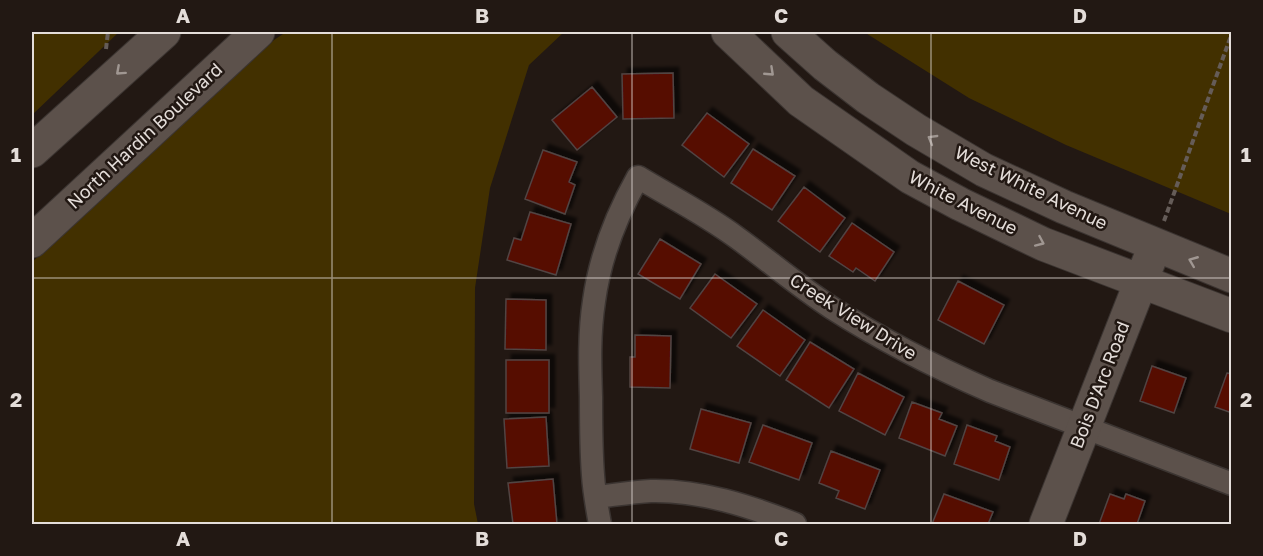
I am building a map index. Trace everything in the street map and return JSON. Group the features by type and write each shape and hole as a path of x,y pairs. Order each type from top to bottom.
{"main road":[{"path":"32,151 164,32"},
{"name":"North Hardin Boulevard","path":"32,241 258,32"},
{"name":"White Avenue","path":"728,32 801,100 910,177 1043,244 1232,316"},
{"name":"West White Avenue","path":"788,32 868,99 984,170 1155,246 1232,276"},
{"name":"Bois D'Arc Road","path":"1046,525 1155,246"}],"street":[{"name":"Creek View Drive","path":"596,497 592,457 590,351 594,301 610,235 618,214 638,177 735,236 803,288 892,345 968,382 1232,484"},
{"path":"600,525 596,497 653,491 700,495 742,505 795,525"}],"path":[{"path":"106,53 108,32"},
{"path":"1155,246 1232,33"}],"shaded area":[{"path":"32,32 119,32 32,115"},
{"path":"286,32 564,32 529,65 490,188 475,288 474,504 478,524 32,524 32,262 274,40"},
{"path":"864,32 1231,32 1231,214 1066,145 969,98"}],"building":[{"path":"673,73 674,118 623,119 622,74"},
{"path":"592,87 617,117 577,150 552,120"},
{"path":"707,113 749,144 724,177 682,145"},
{"path":"753,149 795,176 772,210 731,183"},
{"path":"543,150 577,162 569,182 575,185 565,214 525,199"},
{"path":"804,187 845,218 820,252 778,221"},
{"path":"530,212 571,224 556,275 507,260 514,238 521,240"},
{"path":"852,223 894,252 875,281 856,268 853,272 829,256"},
{"path":"660,239 701,264 680,299 638,274"},
{"path":"715,274 757,304 731,338 690,308"},
{"path":"958,281 1004,305 984,344 938,320"},
{"path":"506,299 546,300 546,350 505,349"},
{"path":"763,310 805,340 780,376 737,346"},
{"path":"635,335 671,336 670,388 630,387 630,357 635,357"},
{"path":"810,342 854,369 829,408 786,380"},
{"path":"506,360 549,360 549,413 506,413"},
{"path":"1152,366 1186,378 1174,413 1140,401"},
{"path":"858,373 904,397 885,435 839,411"},
{"path":"1227,373 1232,374 1232,413 1215,407"},
{"path":"912,402 942,413 939,419 957,426 945,456 899,438"},
{"path":"701,409 751,423 739,463 690,449"},
{"path":"546,417 549,466 507,468 504,419"},
{"path":"763,425 812,443 799,480 749,462"},
{"path":"967,425 997,436 995,441 1010,447 999,480 954,464"},
{"path":"831,451 880,470 865,509 836,498 839,491 819,483"},
{"path":"553,479 557,524 513,524 508,483"},
{"path":"944,494 993,512 988,524 932,524"},
{"path":"1110,494 1124,499 1126,494 1145,501 1137,524 1099,524"}]}
